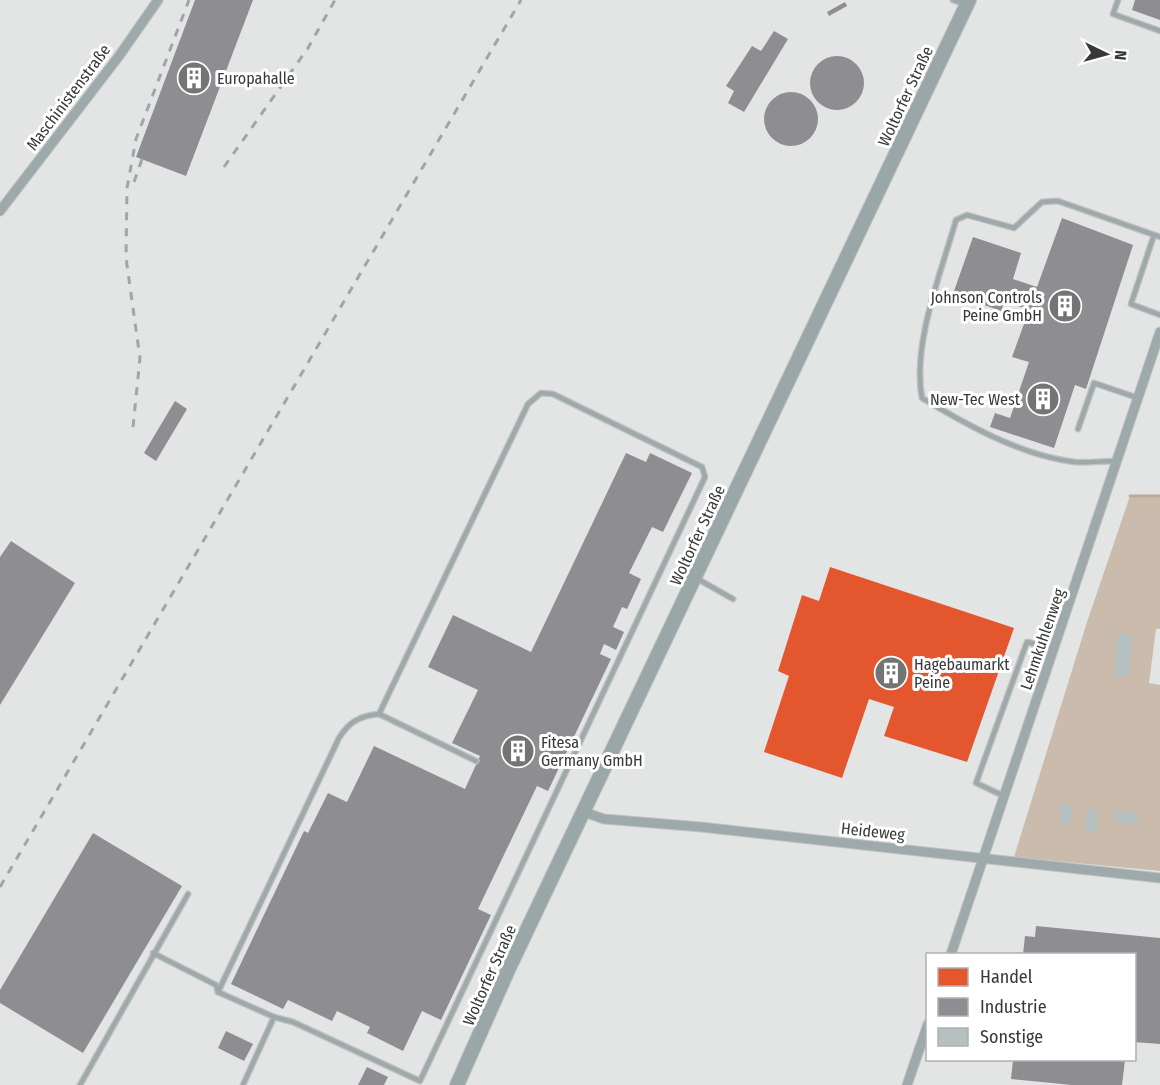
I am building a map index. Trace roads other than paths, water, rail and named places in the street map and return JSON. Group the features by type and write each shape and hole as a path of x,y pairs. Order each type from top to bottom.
{"main road":[{"name":"Woltorfer Straße","path":"457,1085 968,3"}],"street":[{"name":"Maschinistenstraße","path":"0,211 119,57 158,0"},
{"name":"Lehmkuhlenweg","path":"951,953 1160,332"},
{"name":"Heideweg","path":"584,812 604,819 1160,878"},
{"path":"907,1085 926,1027"}],"lane":[{"path":"953,0 968,3"},
{"path":"1119,0 1113,14 1160,31"},
{"path":"1116,461 1076,462 1048,456 974,429 922,398 919,381 925,330 956,220 967,215 1014,228 1042,202 1058,201 1160,237"},
{"path":"1154,235 1131,304 1160,315"},
{"path":"1078,429 1094,383 1138,398"},
{"path":"153,953 216,985 218,992 274,1017 293,1022 420,1081 705,477 702,467 553,394 541,393 528,404 379,714"},
{"path":"695,578 733,599"},
{"path":"1004,796 976,783 1027,642 1055,649"},
{"path":"218,992 339,738 348,724 364,716 379,714 476,761"},
{"path":"80,1085 188,894"},
{"path":"243,1085 274,1017"}],"waterway":[{"path":"1130,496 1160,496"}],"railway":[{"path":"133,427 140,358 126,258 127,188 136,139 189,0"},
{"path":"224,167 308,48 335,0"},
{"path":"0,887 521,0"},
{"path":"134,182 142,159"}],"place":[{"name":"Europahalle","path":"194,78"},
{"name":"Johnson Controls Peine GmbH","path":"1065,306"},
{"name":"New-Tec West","path":"1043,399"},
{"name":"Hagebaumarkt Peine","path":"891,673"},
{"name":"Fitesa Germany GmbH","path":"518,751"}]}
